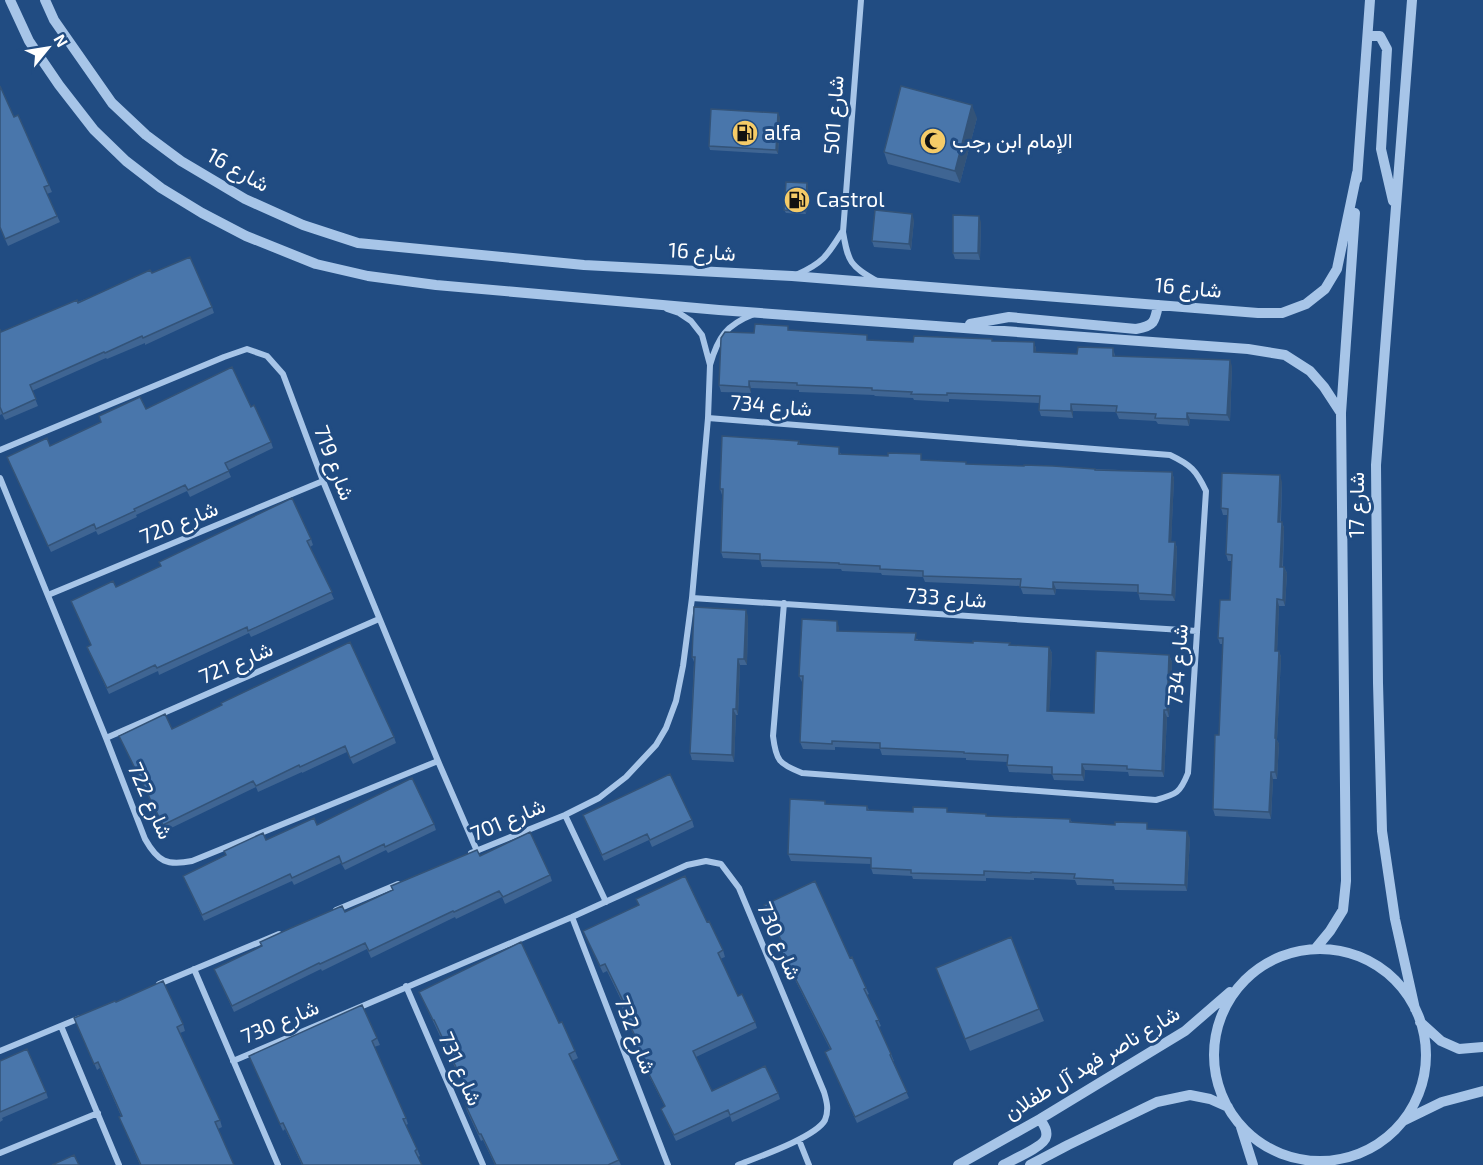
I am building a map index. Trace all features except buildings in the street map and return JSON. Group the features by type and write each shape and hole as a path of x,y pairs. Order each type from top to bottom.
{"street":[{"path":"10,0 29,41 59,86 93,130 126,161 161,188 202,213 246,236 316,264 368,276 436,285 758,313 1248,349 1285,355 1310,371 1341,413"},
{"name":"شارع 16","path":"45,0 54,20 112,103 146,135 181,161 244,199 303,225 358,243 603,266 792,276 1258,313 1282,313 1306,304 1325,289 1337,269 1358,173"},
{"name":"شارع 501","path":"861,0 856,39 843,232 852,264 881,284"},
{"name":"شارع 17","path":"1316,948 1330,931 1342,910 1346,881 1341,413 1370,0"},
{"name":"شارع 17","path":"1412,0 1376,465 1377,683 1382,831 1395,919 1415,1009"},
{"path":"1368,36 1380,36 1387,49 1382,148 1395,213"},
{"path":"792,276 817,265 827,256 843,232"},
{"name":"شارع 701","path":"652,304 679,313 691,321 702,335 710,365"},
{"path":"955,327 1009,316 1136,328 1148,327 1156,320 1158,305"},
{"name":"شارع 701","path":"466,856 599,798 626,777 656,744 666,728 676,701 683,666 692,598 708,418 710,365 716,346 723,334 738,321 758,313"},
{"name":"شارع 719","path":"0,450 224,357 247,349 267,356 283,374 379,619 477,851"},
{"name":"شارع 734","path":"708,418 1170,455 1183,461 1197,473 1206,491 1188,773 1182,788 1173,795 1156,800 802,773 784,766 775,753 772,736 784,603"},
{"name":"شارع 722","path":"0,478 145,839 153,852 164,861 176,864 192,861 438,762"},
{"name":"شارع 720","path":"48,595 323,481"},
{"name":"شارع 733","path":"692,598 1197,631"},
{"name":"شارع 721","path":"106,738 379,619"},
{"path":"565,814 606,902"},
{"name":"شارع 730","path":"233,1061 572,917 687,865 706,861 721,864 739,888 825,1092 828,1109 824,1122 799,1140 738,1165"},
{"path":"325,915 401,883"},
{"name":"شارع 732","path":"572,917 668,1165"},
{"path":"153,987 281,933"},
{"path":"1335,947 1368,959 1396,980 1415,1009 1427,1043 1424,1077 1411,1111 1388,1137 1358,1155 1321,1163 1287,1156 1257,1141 1232,1115 1218,1083 1214,1048 1220,1014 1239,984 1267,962 1300,949 1335,947"},
{"name":"شارع 730","path":"194,969 278,1165"},
{"name":"شارع ناصر فهد آل طفلان","path":"958,1165 1040,1119 1185,1031 1239,984"},
{"name":"شارع 731","path":"406,986 483,1165"},
{"path":"0,1051 82,1017"},
{"path":"1419,1021 1441,1041 1459,1049 1483,1047"},
{"path":"61,1026 119,1165"},
{"path":"1402,1122 1442,1102 1483,1090"},
{"path":"1030,1165 1157,1102 1190,1095 1210,1099 1228,1107"},
{"path":"0,1153 98,1113"},
{"path":"1003,1165 1042,1144 1047,1137 1046,1128 1040,1119"},
{"path":"1240,1124 1253,1165"},
{"path":"799,1140 809,1165"}],"place":[{"name":"alfa","path":"745,133"},
{"name":"الإمام ابن رجب","path":"933,141"},
{"name":"Castrol","path":"797,200"}]}
